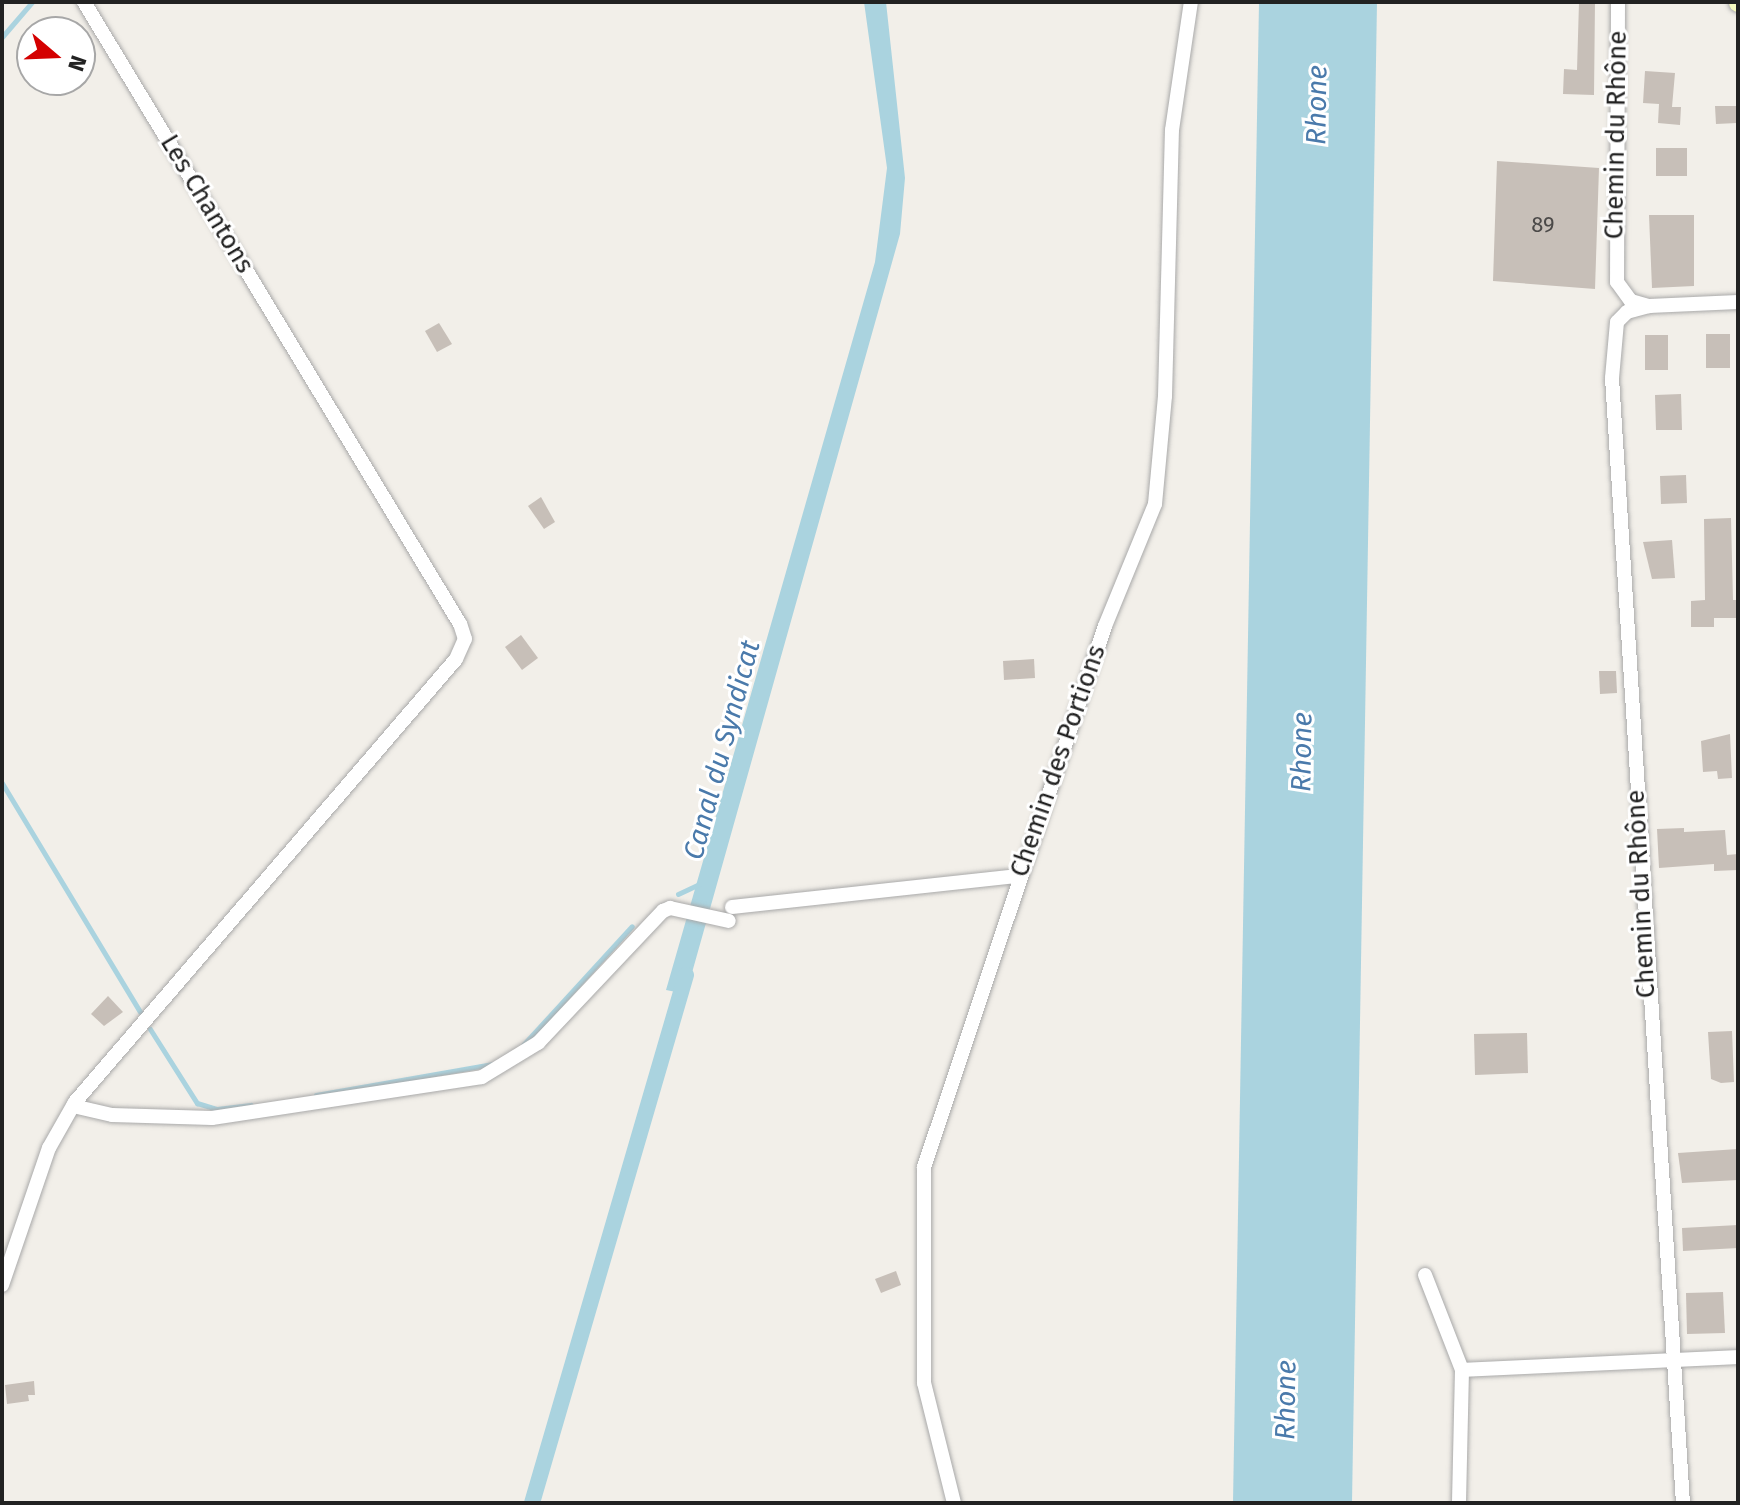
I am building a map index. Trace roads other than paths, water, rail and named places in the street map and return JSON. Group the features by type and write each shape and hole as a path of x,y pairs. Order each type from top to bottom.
{"street":[{"name":"Les Chantons","path":"73,1106 464,645 460,624 84,2"},
{"name":"Chemin du Rhône","path":"1618,2 1614,268 1625,296 1649,306"},
{"name":"Chemin des Portions","path":"954,1503 924,1383 921,1187 935,1124 1018,876 1105,626 1155,504 1165,396 1172,130 1190,7"},
{"path":"1649,306 1738,302"},
{"name":"Chemin du Rhône","path":"1649,306 1627,312 1617,322 1612,378 1683,1503"},
{"path":"2,1285 49,1148 73,1106 112,1115 212,1118 482,1077 538,1043 670,908 728,916 1018,876"},
{"path":"1425,1275 1462,1370 1459,1503"},
{"path":"1462,1370 1738,1357"}],"water":[{"name":"Canal du Syndicat","path":"864,2 886,2 905,178 900,234 686,994 666,990 875,262 887,168"},
{"name":"Rhone","path":"1259,2 1377,2 1352,1503 1233,1503"}],"waterway":[{"path":"2,37 32,2"},
{"path":"2,783 140,1012"},
{"path":"678,894 699,884"},
{"path":"523,1045 632,926"},
{"name":"Canal du Syndicat","path":"532,1503 686,975"},
{"path":"150,1029 197,1103 217,1109 251,1105"},
{"path":"316,1095 491,1064"}]}
